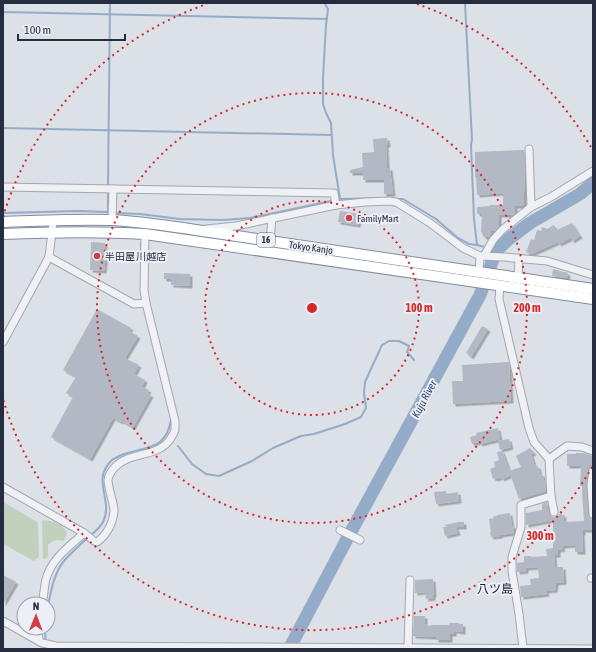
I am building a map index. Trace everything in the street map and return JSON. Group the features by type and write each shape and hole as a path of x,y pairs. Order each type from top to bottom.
{"highway":[{"name":"Tokyo Kanjo","path":"3,222 53,220 112,220 140,222 270,241 478,277 500,285 593,299"},
{"name":"Tokyo Kanjo","path":"3,234 52,232 113,232 145,234 478,277 518,278 593,289"}],"street":[{"path":"529,149 530,207"},
{"path":"478,277 482,256 492,240 502,230 530,207 551,197 593,171"},
{"path":"3,187 334,193 336,205"},
{"path":"112,220 113,188"},
{"path":"196,230 236,226 336,205 389,201 396,202 430,223 463,248 482,256 520,258 547,262 593,275"},
{"path":"270,241 272,218"},
{"path":"3,342 49,257 53,220"},
{"path":"3,487 97,542 101,539 109,527 114,510 108,480 115,467 130,459 159,450 168,444 174,432 175,421 144,303 145,234"},
{"path":"49,257 134,304 144,303"},
{"path":"518,278 520,258"},
{"path":"500,285 499,299 529,428 534,442 549,459 551,496 554,512"},
{"path":"549,459 567,446 582,447 593,451"},
{"path":"593,470 591,485 593,514"},
{"path":"523,648 512,571 512,557 521,527 521,505 551,496"},
{"path":"340,530 360,540"},
{"path":"43,596 44,585 50,568 57,557 87,535"},
{"path":"408,648 410,580"},
{"path":"3,621 40,642 53,646 593,649"},
{"path":"39,636 40,642"}],"green space":[{"path":"3,502 36,521 38,524 39,557 34,561 3,544"},
{"path":"43,520 57,523 63,527 67,533 63,541 55,540 48,545 48,556 44,559 42,522"}],"building":[{"path":"387,138 387,168 390,168 393,194 384,194 384,180 363,180 363,173 350,173 350,170 363,167 362,153 374,152 373,139"},
{"path":"524,150 524,206 515,206 515,213 513,215 499,215 499,226 495,231 491,231 489,237 484,237 481,231 482,214 477,213 477,207 503,205 503,193 477,195 475,152"},
{"name":"FamilyMart","path":"340,211 360,214 358,225 338,222"},
{"path":"572,223 580,236 572,241 571,238 559,244 558,242 531,254 526,252 531,239 534,240 537,230 541,231 542,227 547,229 554,225 557,230"},
{"path":"91,242 105,243 104,253 106,253 104,271 90,270"},
{"path":"553,269 568,273 567,278 552,276"},
{"path":"164,273 190,274 190,286 171,285 171,279 164,279"},
{"path":"97,309 131,328 129,331 138,336 125,358 139,365 134,374 145,380 142,387 149,390 147,393 151,395 133,427 113,418 90,459 51,437 73,397 66,393 76,377 63,370"},
{"path":"482,326 488,329 471,357 466,353"},
{"path":"509,362 511,401 453,404 452,381 463,381 462,365"},
{"path":"498,428 500,439 480,444 479,442 472,444 470,437 477,435 476,433"},
{"path":"509,439 511,447 500,450 498,441"},
{"path":"530,448 534,453 531,454 535,467 538,466 540,474 542,474 545,480 546,491 519,499 509,471 521,467 516,456"},
{"path":"502,451 511,475 502,479 501,477 493,479 490,469 495,467 494,462 499,460 497,452"},
{"path":"583,453 593,456 593,465 588,469 586,485 588,514 591,519 592,530 583,530 583,552 575,552 575,545 562,546 563,549 558,550 558,555 554,555 555,567 563,567 564,582 556,583 555,590 546,591 547,594 521,597 520,586 531,585 530,579 539,578 538,567 526,568 526,571 517,572 517,563 524,562 524,556 547,556 546,549 553,548 553,520 526,525 526,513 542,510 542,504 547,502 549,513 552,517 562,513 562,515 564,515 564,522 584,521 582,486 580,486 581,466 567,466 567,454"},
{"path":"446,491 446,494 458,492 459,501 436,504 434,492"},
{"path":"510,513 512,526 514,526 514,533 491,537 489,519 494,518 493,516"},
{"path":"464,522 464,527 456,527 458,533 445,536 443,527 448,527 445,525"},
{"path":"3,575 16,582 3,604"},
{"path":"433,579 433,598 426,599 425,592 415,593 415,580"},
{"path":"414,616 425,616 425,624 428,624 428,626 449,625 449,623 463,624 463,632 454,631 454,634 450,634 450,640 436,640 436,637 413,636"}],"waterway":[{"path":"108,187 110,3"},
{"path":"324,3 328,9 323,78 323,104 331,123 333,155 340,199"},
{"path":"465,3 472,140 474,219 477,245 496,251"},
{"path":"3,12 327,19"},
{"path":"3,128 331,135"},
{"name":"Kuju River","path":"289,649 480,295 496,251 530,223 580,194 593,183"},
{"path":"108,191 108,212 110,212"},
{"path":"115,213 140,214 180,219 222,220 250,218 340,199 386,198"},
{"path":"396,199 403,199 436,219 458,238 469,244 477,245"},
{"path":"3,213 79,211 108,212"},
{"path":"141,242 141,291"},
{"path":"178,446 192,464 206,474 219,476 252,461 273,448 301,436 314,434 361,417 366,408 364,393 365,382 382,345 389,341 399,341 409,346 407,352 414,360"},
{"path":"50,596 53,582 64,561 99,528 103,522 106,514 103,483 105,468 117,457 148,448 160,442 165,437 171,420"},
{"path":"45,636 46,649"}],"place":[{"name":"FamilyMart","path":"349,218"},
{"name":"半田屋 川越店","path":"97,256"}],"district":[{"name":"八ツ島","path":"495,589"}]}
